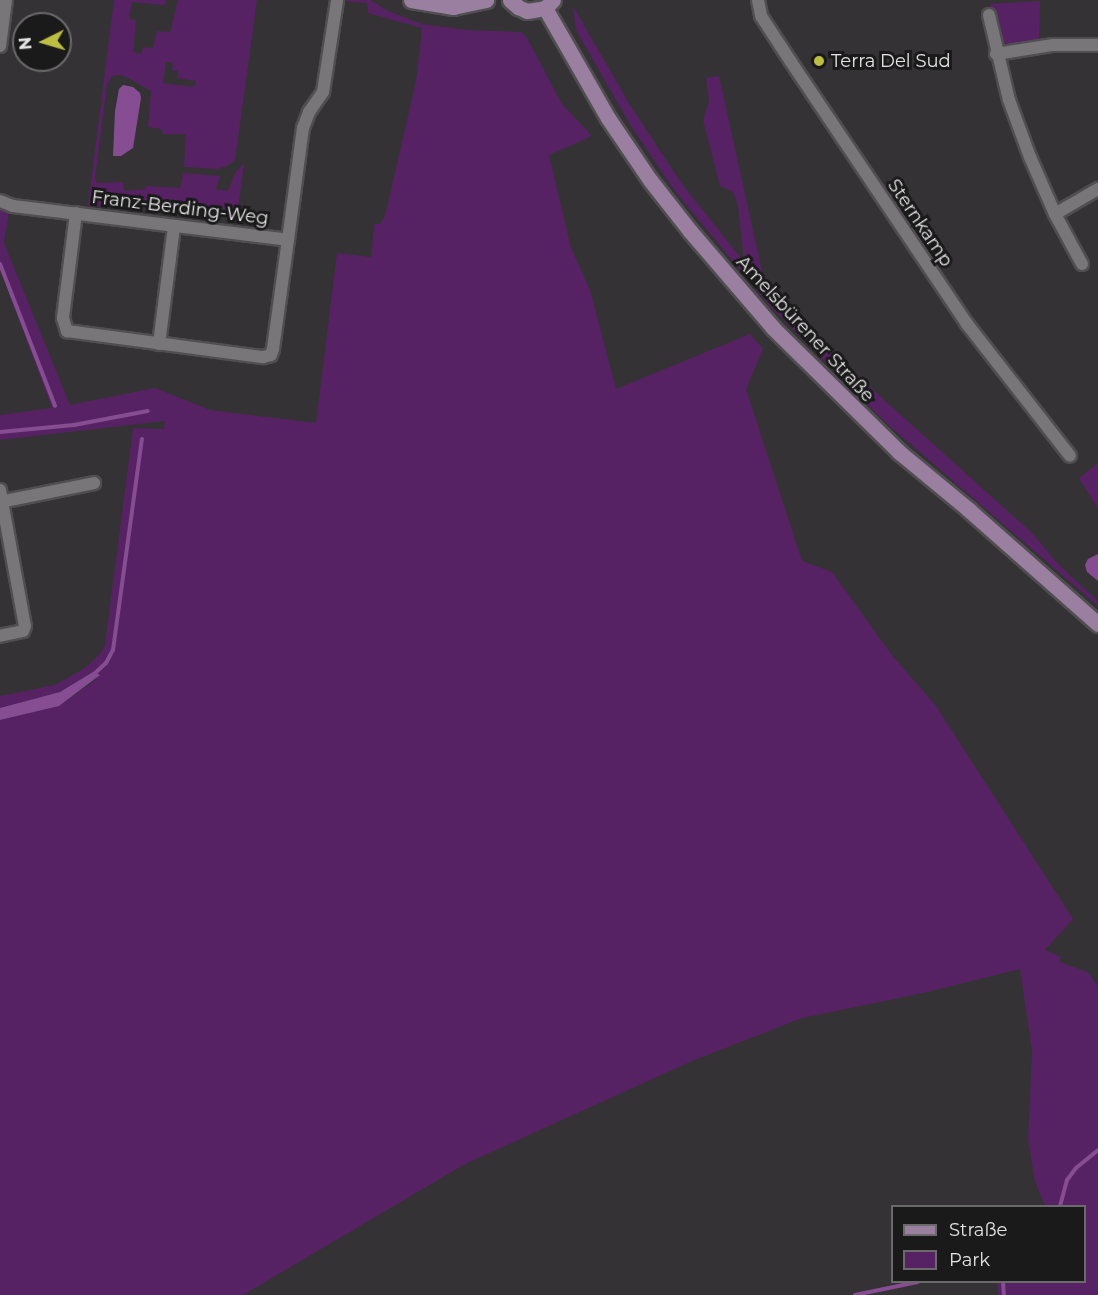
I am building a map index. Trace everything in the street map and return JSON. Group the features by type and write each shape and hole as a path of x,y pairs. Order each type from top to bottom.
{"street":[{"path":"0,46 6,0"},
{"name":"Franz-Berding-Weg","path":"0,201 13,206 288,240 303,128 309,112 323,92 337,0"},
{"path":"411,0 453,7 486,0"},
{"name":"Amelsbürener Straße","path":"510,0 527,11 549,4 608,118 650,180 765,319 816,373 898,452 969,510 1098,624"},
{"name":"Sternkamp","path":"758,0 761,16 784,52 967,324 1070,456"},
{"path":"989,15 996,54 1020,130 1055,214 1082,264"},
{"path":"996,54 1053,45 1098,45"},
{"path":"1055,214 1098,189"},
{"path":"76,213 63,318 64,329 71,332 159,344 262,357 271,355 288,240"},
{"path":"159,344 174,226"},
{"path":"0,636 19,633 25,626 1,498 94,483"}],"green space":[{"path":"114,0 166,0 165,5 132,2 129,19 136,20 133,52 142,54 143,47 153,48 157,31 170,32 178,0 257,0 235,160 217,169 184,167 186,134 163,134 161,129 148,127 151,91 121,75 112,76 107,84 95,178 97,183 123,182 124,191 146,189 146,186 180,188 183,173 220,176 216,189 228,191 235,173 244,163 238,209 88,206","holes":["166,62 173,63 172,70 178,71 177,78 196,81 193,87 163,83"]},
{"path":"342,0 370,0 388,11 422,24 467,30 521,32 527,38 562,104 592,136 549,155 571,248 590,290 616,389 750,334 763,349 746,389 802,561 832,572 891,654 936,706 1073,919 1045,950 1061,957 1059,962 1088,972 1098,986 1098,1295 998,1295 997,1283 1086,1283 1086,1205 1045,1205 1035,1181 1028,1140 1032,1051 1020,969 923,993 802,1018 692,1061 465,1164 243,1295 0,1295 0,720 59,706 97,679 93,672 60,692 0,708 0,696 55,685 85,668 100,654 105,645 133,428 164,429 165,421 0,440 0,415 52,408 0,269 0,210 9,211 4,243 70,405 155,388 210,410 316,423 337,253 371,257 374,224 380,224 385,216 416,81 422,28 368,13 367,3 344,1 341,9"},
{"path":"1040,1 1039,41 1001,44 996,38 989,4"},
{"path":"573,6 630,105 682,184 744,262 738,205 733,192 720,186 703,120 709,101 706,78 719,76 763,276 807,325 872,389 1032,533 1058,564 1098,601 1098,606 886,423 768,304 674,190 631,126 576,30"},
{"path":"1098,463 1098,509 1079,478"}],"shaded area":[{"path":"123,85 133,87 140,93 141,98 133,148 121,156 113,156 115,111 119,89"},
{"path":"1098,554 1098,581 1087,572 1085,565 1088,559"},
{"path":"93,672 100,675 59,706 0,720 0,708 60,692"}],"waterway":[{"path":"0,264 55,406"},
{"path":"0,432 74,425 148,411"},
{"path":"93,675 106,663 113,650 142,439"},
{"path":"1060,1205 1067,1180 1076,1168 1098,1150"},
{"path":"855,1295 913,1283"},
{"path":"1003,1283 1004,1295"}],"place":[{"name":"Terra Del Sud","path":"819,61"}]}
